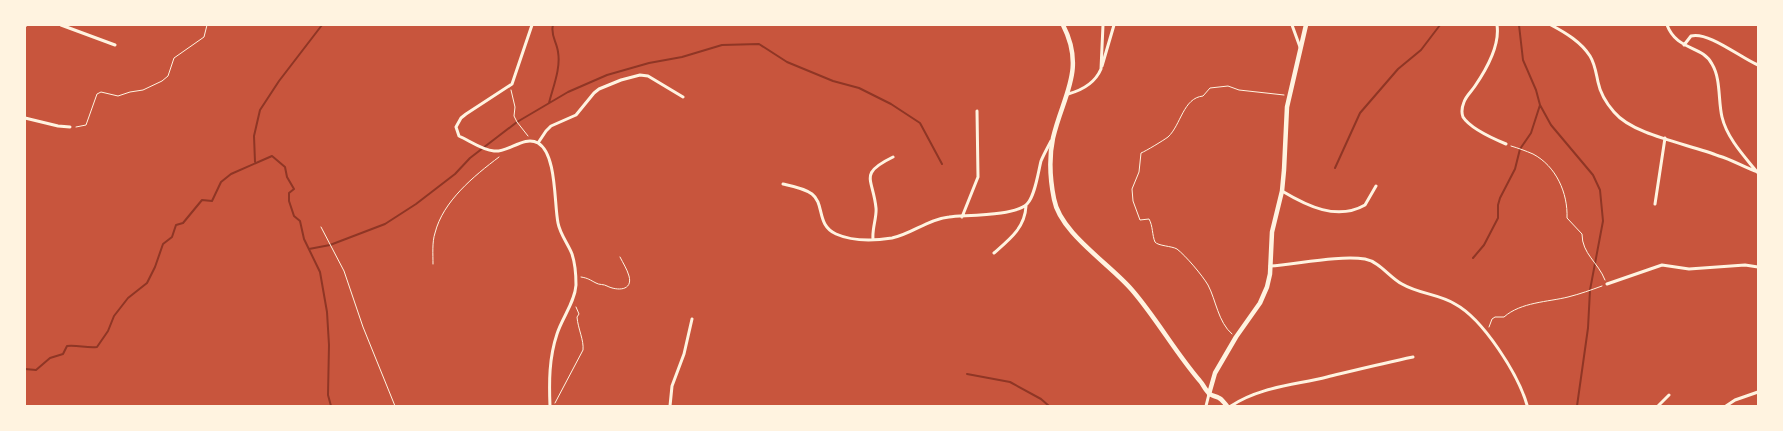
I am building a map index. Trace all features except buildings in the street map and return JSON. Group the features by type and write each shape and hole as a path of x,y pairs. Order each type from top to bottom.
{"street":[{"path":"61,25 115,45"},
{"path":"532,25 515,80 510,87 461,118 456,131 460,136 484,148 495,151 532,141 538,143 546,152 553,171 558,223 572,256 576,276 572,299 560,325 554,345 550,369 552,406"},
{"path":"1063,25 1070,44 1073,68 1068,94 1051,149 1054,200 1060,215 1067,226 1144,304 1181,358 1201,381 1209,394 1219,398 1227,406"},
{"path":"1101,69 1103,25"},
{"path":"1068,94 1077,92 1095,80 1101,69 1114,25"},
{"path":"1292,25 1300,47"},
{"path":"1206,406 1215,373 1264,295 1268,281 1272,232 1282,191 1289,95 1306,25"},
{"path":"1497,25 1498,36 1494,48 1479,79 1466,98 1461,111 1471,125 1506,144"},
{"path":"1552,25 1568,35 1590,56 1602,93 1614,112 1628,124 1720,156 1758,172"},
{"path":"1667,25 1674,37 1684,45 1704,55 1714,66 1722,119 1734,141 1758,172"},
{"path":"1684,45 1691,36 1700,35 1710,38 1746,60 1758,65"},
{"path":"538,143 551,126 576,115 599,89 621,80 640,75 648,76 683,96"},
{"path":"962,217 978,177 977,111"},
{"path":"25,118 70,127"},
{"path":"994,253 1019,230 1026,206 1032,197 1044,154 1054,136"},
{"path":"1655,204 1665,138"},
{"path":"873,240 872,229 877,211 870,178 871,172 877,164 893,157"},
{"path":"783,184 813,194 824,225 834,233 852,240 892,238 904,235 936,220 1011,211 1026,206"},
{"path":"1282,191 1314,208 1338,211 1351,210 1365,205 1376,186"},
{"path":"1270,266 1346,259 1367,260 1377,264 1404,285 1457,304 1469,314 1500,351 1514,374 1526,405"},
{"path":"1607,284 1662,265 1689,269 1746,265 1758,267"},
{"path":"670,406 672,386 684,354 692,319"},
{"path":"1231,406 1248,397 1273,389 1413,357"},
{"path":"1726,406 1735,400 1758,392"},
{"path":"1658,406 1669,395"}],"path":[{"path":"70,127 86,125 97,94 101,92 118,96 144,90 162,81 168,76 174,58 204,37 207,25"},
{"path":"1236,337 1229,331 1207,283 1177,249 1168,245 1159,245 1155,242 1153,226 1149,219 1140,220 1133,201 1132,189 1139,172 1141,153 1168,136 1187,105 1197,97 1203,96 1210,88 1228,86 1262,94 1289,95"},
{"path":"510,87 514,101 514,116 532,141"},
{"path":"1488,335 1492,319 1495,317 1504,317 1524,307 1570,297 1607,284 1598,265 1582,244 1582,234 1567,218 1566,197 1558,178 1547,165 1534,155 1506,144"},
{"path":"433,264 434,235 442,214 449,204 482,170 511,147"},
{"path":"321,227 344,271 363,327 396,406"},
{"path":"576,276 591,279 597,285 603,285 614,290 625,288 630,277 620,257"},
{"path":"552,406 583,350 584,344 578,328 577,318 579,314 572,299"}],"waterway":[{"path":"255,162 254,136 260,110 279,81 322,25"},
{"path":"549,103 559,58 552,32 553,25"},
{"path":"1335,168 1360,113 1398,69 1421,50 1440,25"},
{"path":"1519,25 1523,60 1536,90 1540,105 1551,125 1593,175 1600,190 1603,221 1590,290 1588,328 1577,406"},
{"path":"309,249 330,245 385,224 416,204 455,174 470,158 517,122 568,92 607,75 649,63 682,57 722,45 759,44 787,62 833,81 859,88 891,104 920,123 942,164"},
{"path":"1473,258 1484,245 1498,218 1500,198 1515,169 1520,149 1531,133 1540,105"},
{"path":"25,369 36,370 50,358 63,354 67,346 97,347 108,331 114,316 128,298 147,283 163,244 172,237 176,225 183,223 202,200 212,201 221,182 231,174 272,156 285,167 287,177 294,189 289,193 289,201 294,216 300,221 304,239 320,272 327,312 329,345 328,395 331,406"},
{"path":"967,374 1010,382 1041,399 1049,406"}]}
